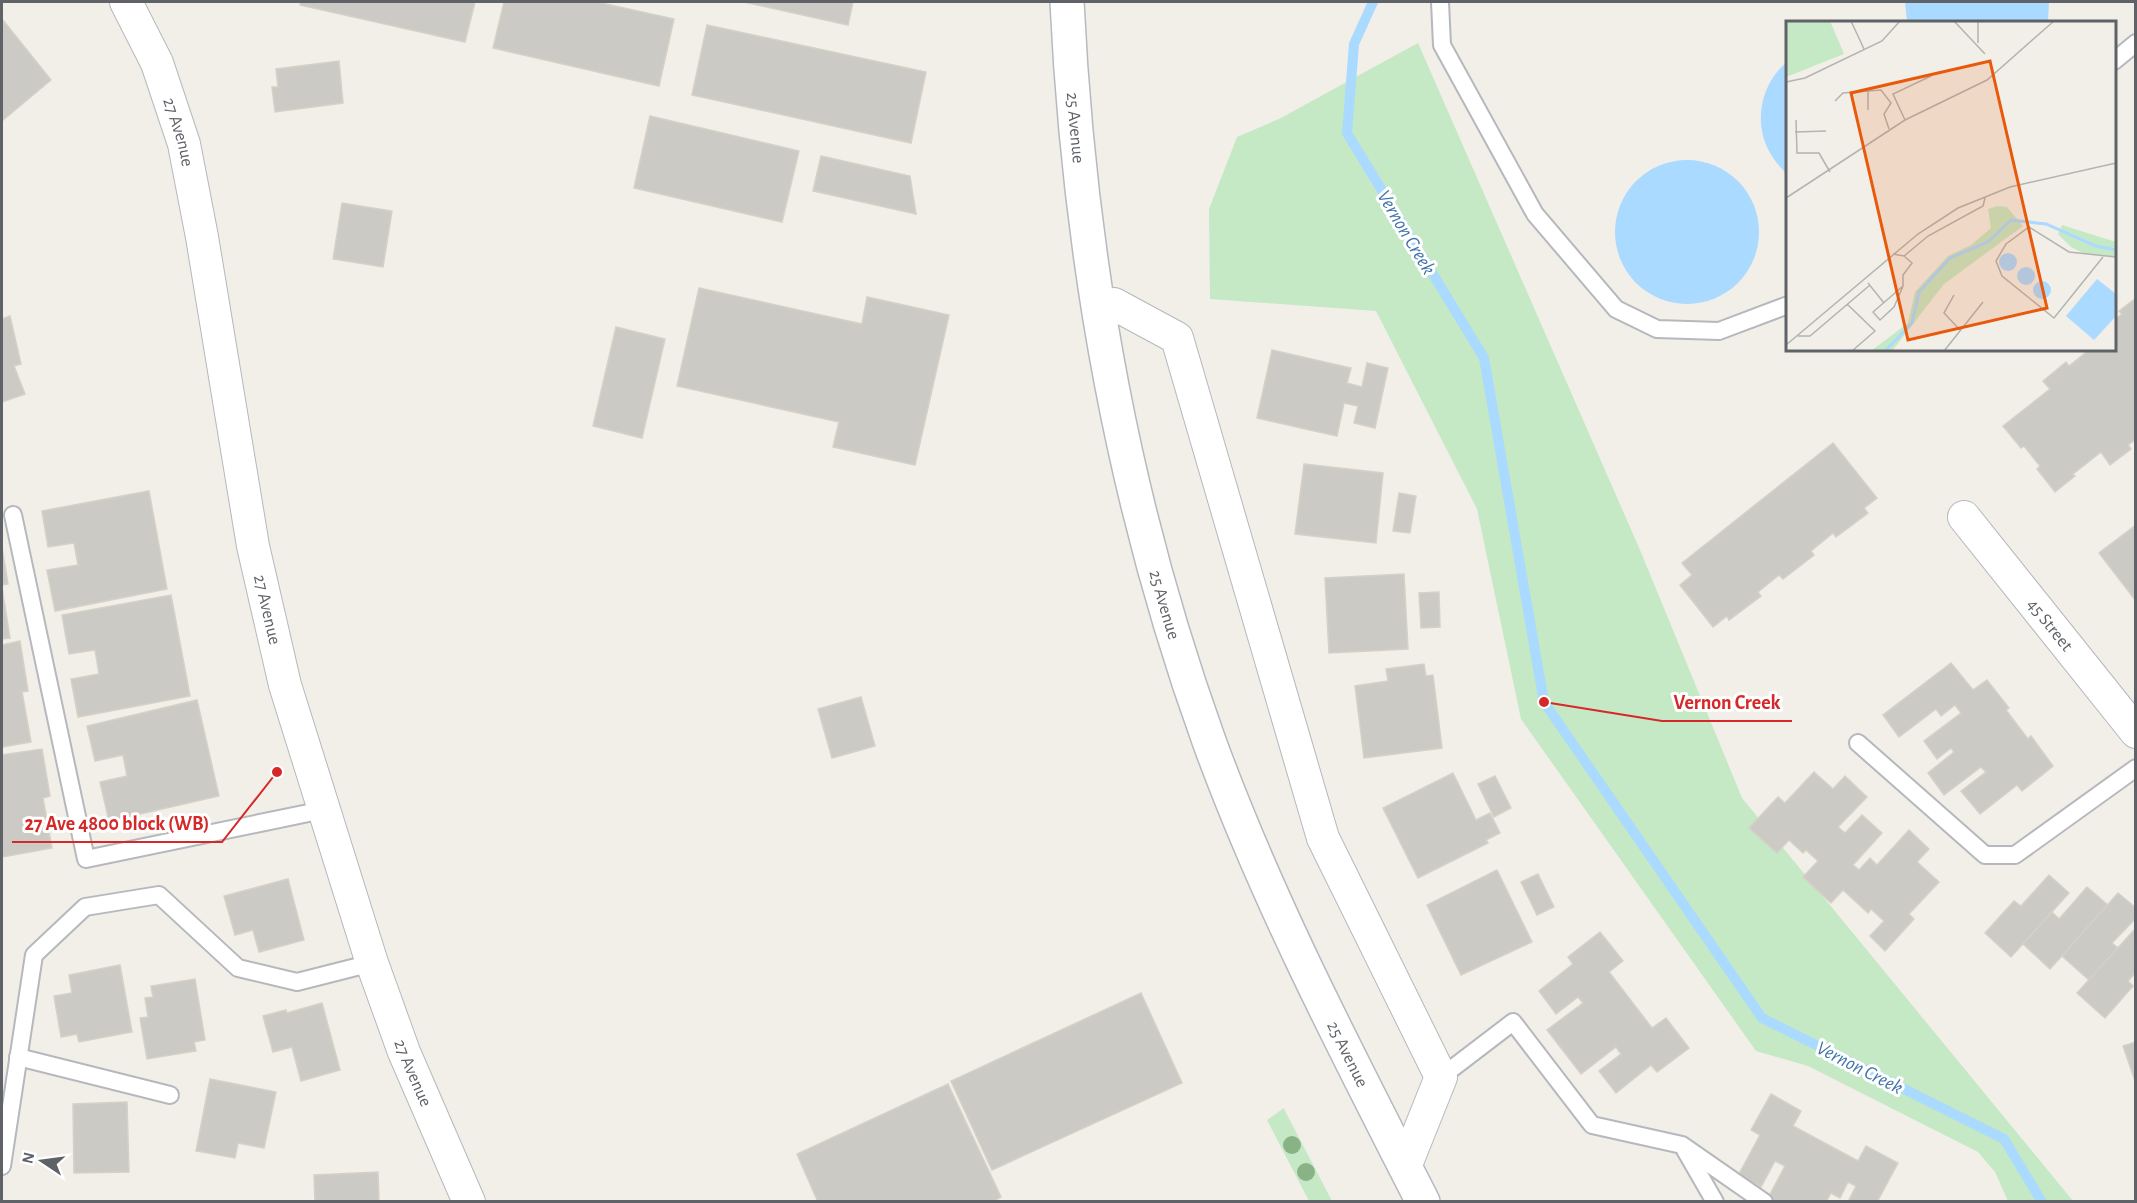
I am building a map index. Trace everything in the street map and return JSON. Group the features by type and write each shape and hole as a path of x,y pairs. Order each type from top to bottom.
{"main road":[{"name":"25 Avenue","path":"1067,2 1079,178 1097,306 1119,428 1175,640 1209,742 1282,918 1423,1202"}],"street":[{"name":"27 Avenue","path":"126,2 157,63 184,144 202,237 253,546 285,685 372,963 404,1052 469,1202"},
{"path":"1114,304 1177,338 1323,838 1441,1077 1405,1167"},
{"name":"45 Street","path":"1964,517 2136,732"}],"lane":[{"path":"1440,2 1442,45 1535,214 1616,309 1657,328 1719,331 1786,306"},
{"path":"2116,60 2136,43"},
{"path":"13,515 86,859 323,810"},
{"path":"1858,743 1985,855 2015,855 2136,768"},
{"path":"2,1166 34,955 85,907 159,895 238,968 297,982 372,963"},
{"path":"1441,1077 1513,1022 1592,1125 1682,1145 1764,1202"},
{"path":"18,1057 170,1095"},
{"path":"1682,1145 1715,1202"}],"green space":[{"path":"1418,43 1640,550 1742,798 2073,1201 2008,1201 1995,1172 1978,1152 1808,1066 1756,1051 1521,719 1477,509 1376,311 1210,299 1209,209 1237,137 1279,119"},
{"path":"1284,1108 1332,1201 1309,1201 1267,1120"}],"water":[{"path":"1905,2 2049,2 2048,21 1907,21"},
{"path":"1786,63 1786,173 1775,161 1762,132 1762,106 1765,94 1778,71"},
{"path":"1687,160 1715,165 1738,181 1754,204 1759,232 1754,260 1738,283 1715,299 1687,304 1659,299 1636,283 1620,260 1615,232 1620,204 1636,181 1659,165"}],"building":[{"path":"301,2 475,2 465,42 300,5"},
{"path":"504,2 597,2 674,19 659,86 493,48"},
{"path":"744,2 853,2 848,25"},
{"path":"2,19 51,80 2,121"},
{"path":"707,25 926,72 911,143 692,95"},
{"path":"339,61 343,103 275,112 272,87 278,87 276,69"},
{"path":"650,116 799,151 782,222 634,188"},
{"path":"821,156 910,176 916,214 813,191"},
{"path":"342,203 392,211 383,267 333,259"},
{"path":"699,288 862,324 867,297 949,315 915,465 833,447 839,422 677,386"},
{"path":"2136,298 2136,439 2128,445 2131,449 2110,465 2101,452 2055,492 2037,469 2040,466 2024,446 2021,448 2003,426 2050,389 2043,381 2066,362 2069,366 2088,351 2116,351 2116,318 2122,314 2119,311"},
{"path":"10,316 21,364 14,366 25,394 2,402 2,319"},
{"path":"616,327 665,339 642,438 593,426"},
{"path":"1272,350 1351,368 1347,383 1362,387 1367,363 1388,368 1375,428 1354,423 1358,406 1344,403 1337,436 1257,418"},
{"path":"1833,443 1877,498 1864,508 1868,513 1836,537 1833,533 1811,551 1814,555 1783,579 1779,575 1758,592 1761,596 1729,620 1727,616 1713,627 1680,585 1692,575 1682,563"},
{"path":"1304,464 1383,473 1376,543 1295,534"},
{"path":"149,491 167,589 55,611 47,570 78,565 74,543 48,547 42,511"},
{"path":"1399,493 1416,496 1410,533 1393,531"},
{"path":"2136,525 2136,601 2099,553"},
{"path":"2,547 8,584 2,585"},
{"path":"1404,574 1408,649 1329,653 1325,578"},
{"path":"2,587 10,638 2,639"},
{"path":"1439,592 1440,627 1421,628 1419,593"},
{"path":"171,595 190,696 78,717 71,679 99,674 95,650 69,654 62,615"},
{"path":"20,641 28,691 22,692 31,742 2,747 2,645"},
{"path":"1951,663 1973,690 1987,680 2009,708 2006,710 2028,739 2031,736 2053,766 2022,791 2017,785 1980,814 1961,791 1986,772 1981,767 1944,795 1928,773 1954,752 1951,748 1937,759 1924,741 1961,713 1955,705 1941,716 1936,709 1899,737 1883,715"},
{"path":"1424,664 1426,676 1433,675 1442,748 1364,758 1355,686 1388,681 1386,669"},
{"path":"861,697 875,746 832,758 818,709"},
{"path":"197,700 219,796 109,821 100,782 127,776 123,755 95,761 87,726"},
{"path":"42,749 50,796 43,798 52,848 2,857 2,755"},
{"path":"1814,772 1833,789 1845,776 1867,797 1838,827 1845,833 1862,815 1882,833 1853,865 1859,870 1870,858 1877,865 1909,830 1929,849 1917,862 1939,882 1909,914 1914,919 1885,951 1870,936 1884,921 1871,909 1868,913 1843,890 1831,903 1803,877 1818,861 1806,850 1803,853 1789,840 1777,853 1749,828 1778,797 1785,803"},
{"path":"1453,773 1476,820 1490,813 1500,833 1486,840 1488,843 1418,878 1383,808"},
{"path":"1495,776 1511,808 1494,817 1478,784"},
{"path":"1497,870 1532,942 1461,975 1427,905"},
{"path":"1538,874 1554,907 1537,915 1521,882"},
{"path":"2049,875 2069,893 2011,957 1985,933 2014,901 2021,906"},
{"path":"288,879 304,940 259,952 253,930 235,935 224,896"},
{"path":"2087,887 2108,905 2050,969 2023,944 2052,912 2059,919"},
{"path":"2118,893 2136,908 2136,918 2112,943 2118,948 2089,980 2062,956"},
{"path":"2134,930 2136,932 2136,972 2128,981 2133,986 2105,1018 2077,993"},
{"path":"1600,932 1623,961 1609,972 1652,1028 1666,1018 1689,1048 1657,1072 1651,1065 1616,1093 1599,1071 1621,1054 1616,1047 1581,1074 1547,1030 1583,1003 1578,997 1556,1014 1539,991 1573,964 1568,957"},
{"path":"120,965 132,1032 79,1042 77,1034 61,1037 54,996 72,993 69,975"},
{"path":"195,979 205,1040 194,1042 196,1051 147,1059 140,1018 148,1017 145,998 153,997 151,986"},
{"path":"1141,993 1182,1083 992,1170 951,1081"},
{"path":"322,1003 340,1070 301,1081 292,1047 273,1052 263,1016 286,1010 287,1013"},
{"path":"2136,1042 2136,1081 2135,1081 2123,1046"},
{"path":"210,1079 276,1092 264,1148 238,1143 235,1158 196,1151"},
{"path":"948,1084 1001,1197 992,1202 818,1202 797,1154"},
{"path":"1771,1094 1801,1111 1793,1126 1858,1161 1866,1146 1898,1163 1877,1202 1848,1202 1856,1186 1848,1182 1840,1198 1831,1193 1826,1202 1766,1202 1785,1166 1775,1161 1761,1187 1739,1174 1760,1135 1751,1130"},
{"path":"127,1102 129,1172 74,1173 73,1104"},
{"path":"378,1172 379,1202 315,1202 314,1175"}],"waterway":[{"name":"Vernon Creek","path":"1373,2 1354,44 1347,133 1484,358 1544,702 1762,1018 2004,1139 2042,1202"}],"place":[{"name":"Vernon Creek","path":"1544,702"},
{"name":"27 Ave 4800 block (WB)","path":"277,772"}]}
